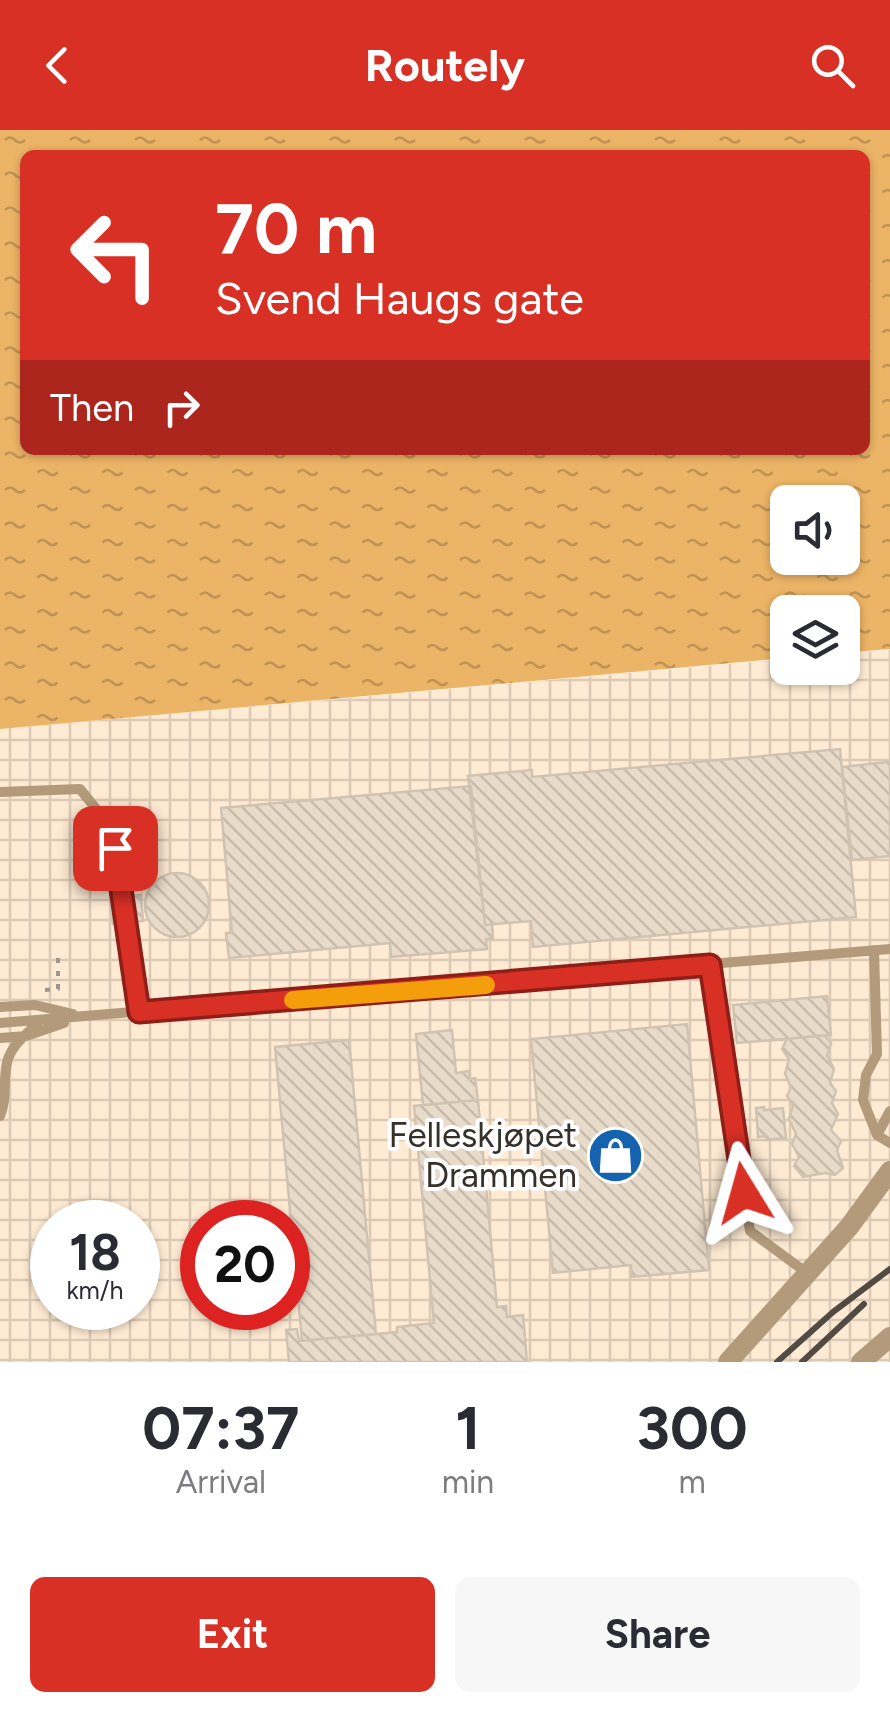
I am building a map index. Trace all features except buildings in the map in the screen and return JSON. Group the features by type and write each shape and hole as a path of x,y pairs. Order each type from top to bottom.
{"street":[{"path":"728,1362 849,1227 890,1171"},
{"path":"861,1362 890,1336"},
{"path":"714,1362 744,1341"}],"lane":[{"path":"0,792 80,788 110,826 121,869 128,955 139,1012"},
{"path":"0,1023 890,949"},
{"path":"874,950 877,1054 866,1075 863,1100 877,1135 890,1143"},
{"path":"710,965 750,1231 807,1273"},
{"path":"0,1007 36,1005 84,1016"},
{"path":"0,1038 26,1036 84,1016"},
{"path":"0,1116 6,1099 6,1062 17,1043 40,1020"},
{"path":"877,1135 890,1112"}],"path":[{"path":"39,991 58,990 58,958"}],"shaded area":[{"path":"890,650 890,1362 0,1362 0,729 770,661 770,685 860,685 860,653"}],"water":[{"path":"0,130 890,130 890,649 860,652 860,595 770,595 770,660 0,729"}],"railway":[{"path":"777,1362 833,1312 890,1269"},
{"path":"802,1362 864,1304"}],"slow traffic":[{"path":"293,1000 486,985"}],"place":[{"name":"Felleskjøpet Drammen","path":"616,1155"}],"route":[{"path":"115,848 139,1012 710,965 744,1193"}]}
